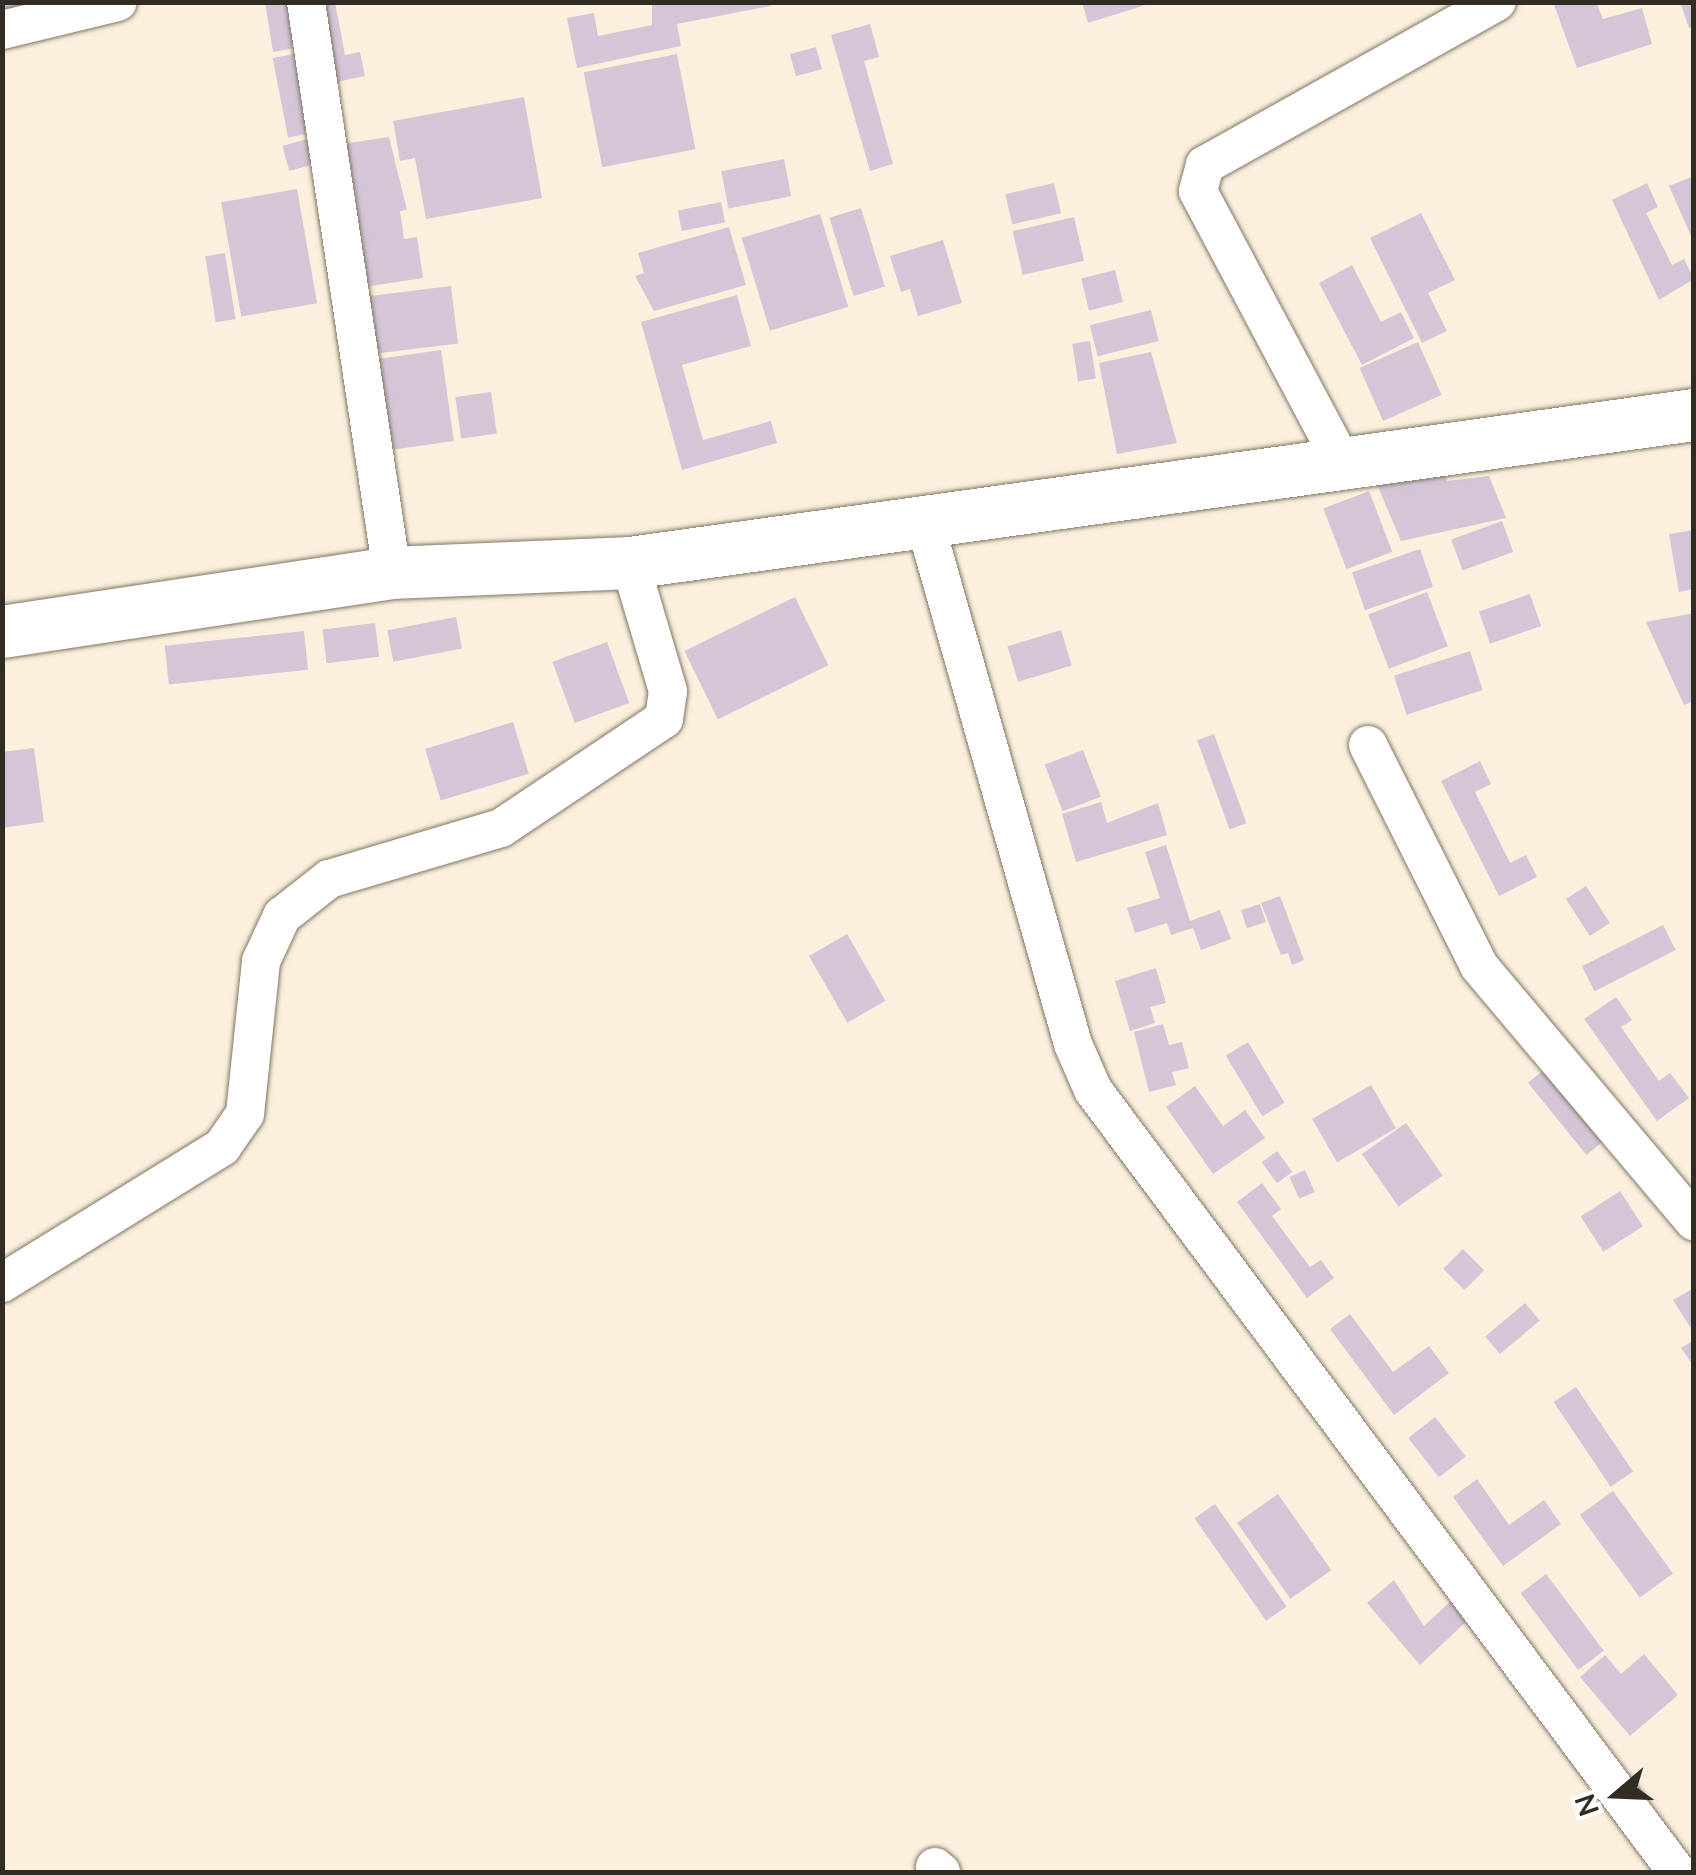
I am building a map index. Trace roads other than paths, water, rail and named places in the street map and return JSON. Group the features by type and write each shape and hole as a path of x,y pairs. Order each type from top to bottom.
{"street":[{"path":"2,30 118,2"},
{"path":"306,2 392,573"},
{"path":"1343,464 1198,191 1205,166 1497,2"},
{"path":"2,632 392,573 630,562 1694,415"},
{"path":"925,522 1073,1044 1093,1090 1677,1872"},
{"path":"2,1282 222,1148 245,1114 261,962 282,916 328,878 501,828 664,719 668,690 630,562"},
{"path":"1368,745 1479,966 1694,1222"}]}
